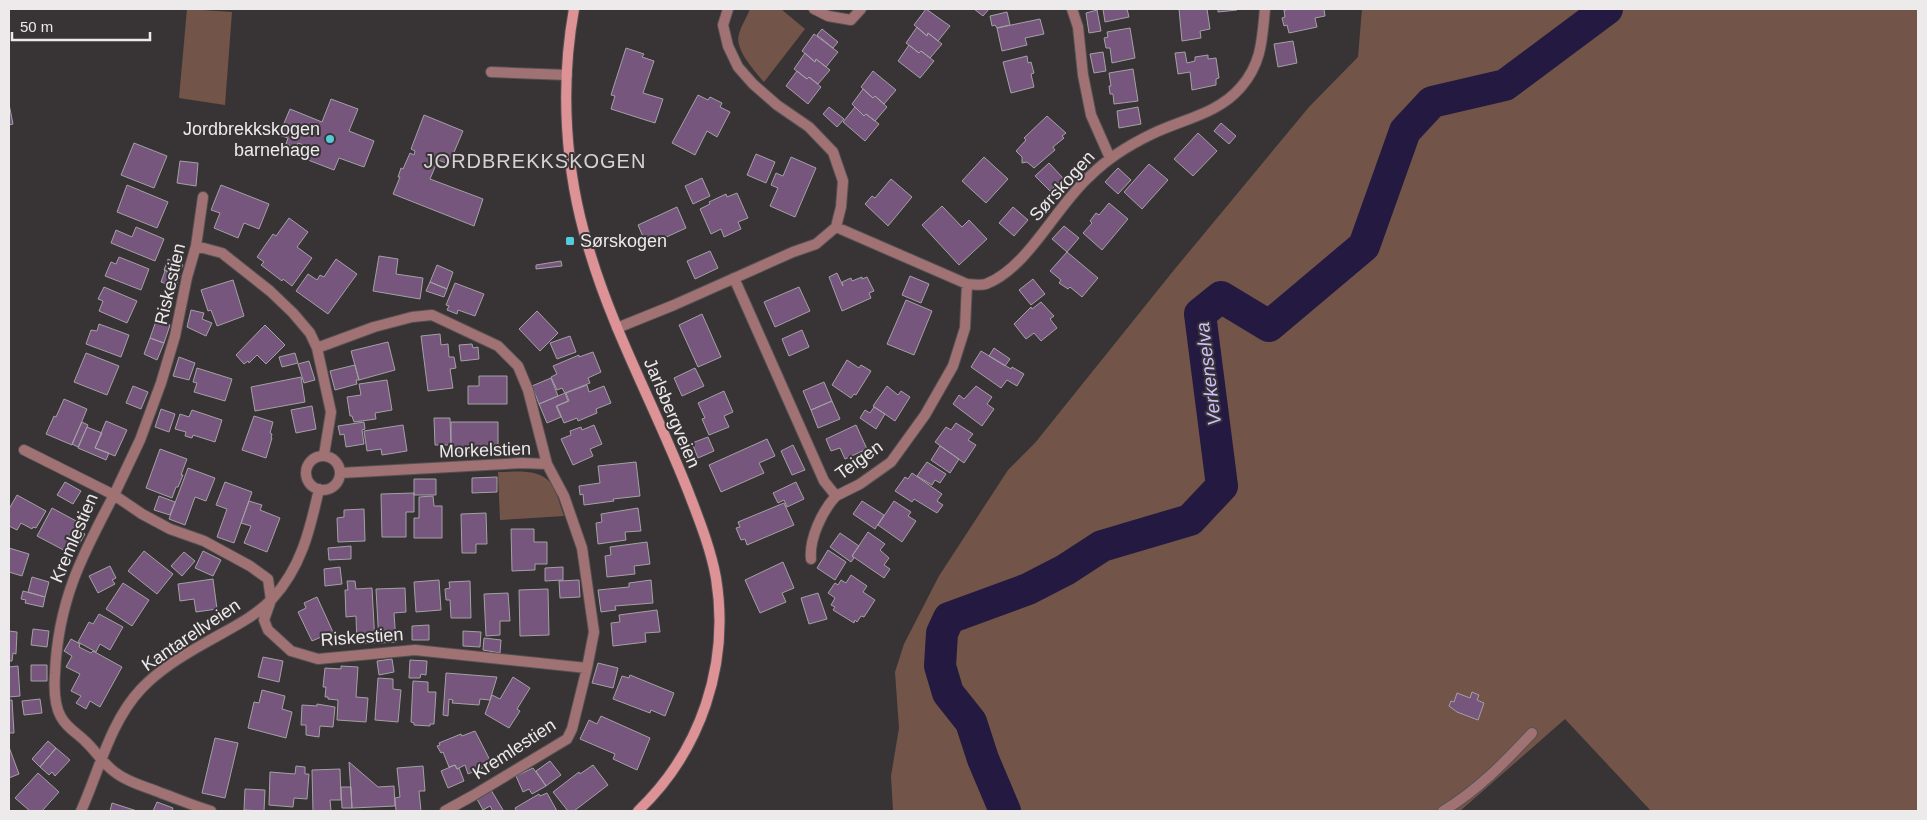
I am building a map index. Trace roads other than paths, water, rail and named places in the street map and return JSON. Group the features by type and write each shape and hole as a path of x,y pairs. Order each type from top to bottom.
{"main road":[{"name":"Jarlsbergveien","path":"574,9 569,40 567,131 576,194 589,252 617,328 654,407 698,517 716,576 720,635 710,695 701,720 682,759 666,782 638,811"}],"street":[{"path":"617,328 793,252 816,244 836,227 841,207 843,181 833,152 809,127 777,105 753,84 738,67 728,46 723,25 728,9"},
{"path":"814,9 828,16 851,20 861,9"},
{"path":"1072,9 1078,27 1083,75 1091,115 1110,158"},
{"name":"Sørskogen","path":"836,227 967,284 984,285 1007,273 1082,183 1110,158 1153,134 1220,106 1241,88 1254,69 1261,48 1265,9"},
{"path":"491,72 567,75"},
{"name":"Riskestien","path":"204,197 196,246 175,336 161,383 140,440 114,495 142,514 170,529 204,541 250,566 268,579 271,600 264,620 268,630 291,651 318,659 415,650 586,668"},
{"path":"196,246 222,252 270,291 310,333 316,348 331,412 324,455"},
{"name":"Teigen","path":"734,278 824,481 836,496 860,484 890,462 925,415 953,366 965,328 967,284"},
{"name":"Morkelstien","path":"316,348 374,327 412,317 432,315 498,346 518,366 528,390 547,464 522,463 340,473"},
{"name":"Kremlestien","path":"24,450 114,495 85,550 74,576 60,620 56,654 56,702 60,717 117,774 142,786 211,811"},
{"path":"324,455 334,459 340,468 340,473 340,478 334,486 329,489 319,489 310,483 307,478 306,468 313,458 324,455"},
{"path":"547,464 564,496 582,548 594,632 586,668"},
{"name":"Kantarellveien","path":"81,811 115,728 127,706 142,688 172,663 244,620 271,600 289,578 302,554 312,524 319,489"},
{"path":"811,559 811,544 830,503 836,496"},
{"name":"Kremlestien","path":"445,811 566,739 572,729 586,668"},
{"path":"1443,811 1459,801 1482,782 1532,733"}],"waterway":[{"name":"Verkenselva","path":"1005,811 983,759 971,722 948,693 940,666 942,633 949,618 1028,589 1065,570 1102,546 1190,520 1222,486 1200,314 1221,297 1269,326 1364,246 1405,131 1432,102 1505,85 1607,9"}],"place":[{"name":"Jordbrekkskogen barnehage","path":"330,139"},
{"name":"Sørskogen","path":"570,241"}],"district":[{"name":"JORDBREKKSKOGEN","path":"535,161"}]}
